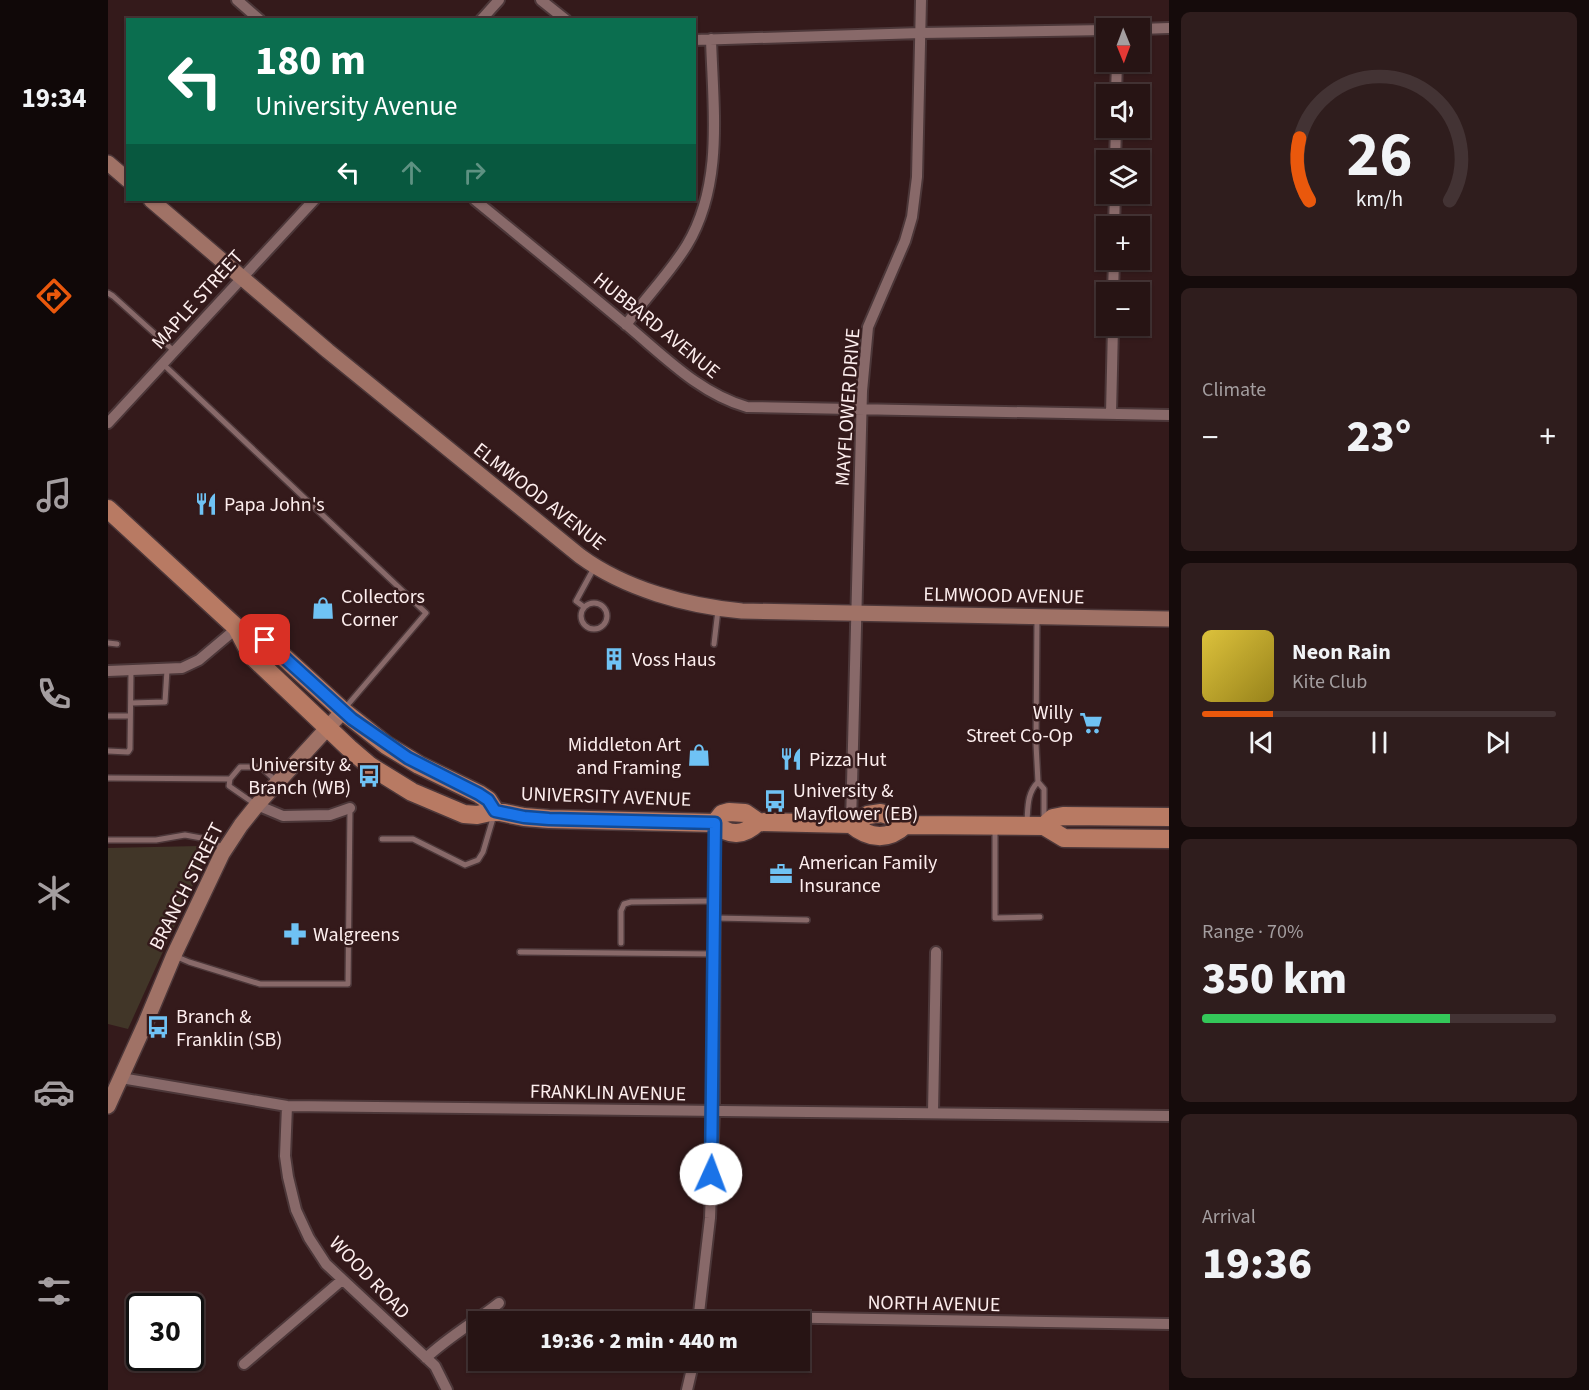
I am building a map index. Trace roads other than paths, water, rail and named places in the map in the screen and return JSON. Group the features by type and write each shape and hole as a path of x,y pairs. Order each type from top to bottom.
{"main road":[{"name":"UNIVERSITY AVENUE","path":"109,507 237,628 251,655 370,766 420,796 465,814 477,815 495,811 549,819 715,823 722,814 729,812 745,813 758,822 851,824 868,815 881,813 894,817 905,825 1036,826 1064,838 1169,839"},
{"name":"UNIVERSITY AVENUE","path":"237,628 265,640 343,711 386,745 413,762 482,796 495,811"},
{"name":"UNIVERSITY AVENUE","path":"1036,826 1063,816 1169,817"}],"street":[{"path":"237,0 258,18"},
{"path":"483,18 499,0"},
{"path":"541,0 564,18"},
{"name":"MAYFLOWER DRIVE","path":"851,824 861,408 868,327 905,241 912,217 917,177 921,0"},
{"path":"1150,29 1169,28"},
{"path":"696,40 1096,30"},
{"path":"626,325 685,248 697,225 708,191 714,138 711,39"},
{"path":"108,163 126,178"},
{"name":"ELMWOOD AVENUE","path":"152,201 502,494 595,567 664,597 718,609 742,611 1169,619"},
{"name":"MAPLE STREET","path":"108,423 313,201"},
{"name":"HUBBARD AVENUE","path":"476,201 678,370 720,398 747,407 1169,415"},
{"path":"1112,414 1113,336"},
{"path":"108,671 182,668 199,660 237,628"},
{"name":"BRANCH STREET","path":"108,1106 174,955 225,850 257,805 343,711"},
{"path":"257,805 283,816 330,816 350,808"},
{"path":"700,1311 710,1218 714,1111 715,823"},
{"path":"933,1113 936,952"},
{"name":"FRANKLIN AVENUE","path":"121,1078 286,1106 1169,1116"},
{"name":"WOOD ROAD","path":"286,1106 285,1156 288,1177 296,1210 309,1238 326,1264 435,1366 447,1390"},
{"path":"244,1364 342,1280"},
{"path":"426,1358 436,1348 475,1323 499,1303"},
{"name":"NORTH AVENUE","path":"810,1320 1169,1324"},
{"path":"687,1390 691,1371"}],"lane":[{"path":"108,293 174,351"},
{"path":"163,364 426,613 343,711"},
{"path":"584,607 576,601 595,567"},
{"path":"593,602 603,605 608,614 605,624 596,629 586,626 581,617 584,607 593,602"},
{"path":"714,644 718,609"},
{"path":"1036,826 1044,789 1038,782 1036,744 1037,617"},
{"path":"108,643 117,644"},
{"path":"131,703 165,702 167,700 167,670"},
{"path":"108,751 128,752 130,749 131,671"},
{"path":"108,716 130,716"},
{"path":"257,805 229,786 230,779 240,767 261,767 277,782"},
{"path":"108,778 230,779"},
{"path":"1036,826 1029,797 1032,788 1038,782"},
{"path":"174,955 189,963 260,984 348,984 350,808"},
{"path":"382,839 413,839 465,865 478,860 483,852 495,811"},
{"path":"995,826 995,918 1040,917"},
{"path":"108,840 156,840 185,835 207,839 225,850"},
{"path":"621,944 621,911 624,904 631,902 714,902"},
{"path":"714,918 807,920"},
{"path":"520,952 715,954"}],"place":[{"name":"Papa John's","path":"206,504"},
{"name":"Collectors Corner","path":"323,608"},
{"name":"Voss Haus","path":"614,659"},
{"name":"Willy Street Co-Op","path":"1091,723"},
{"name":"Middleton Art and Framing","path":"699,755"},
{"name":"Pizza Hut","path":"791,759"},
{"name":"University & Branch (WB)","path":"369,776"},
{"name":"University & Mayflower (EB)","path":"775,801"},
{"name":"American Family Insurance","path":"781,874"},
{"name":"Walgreens","path":"295,934"},
{"name":"Branch & Franklin (SB)","path":"158,1027"}]}
